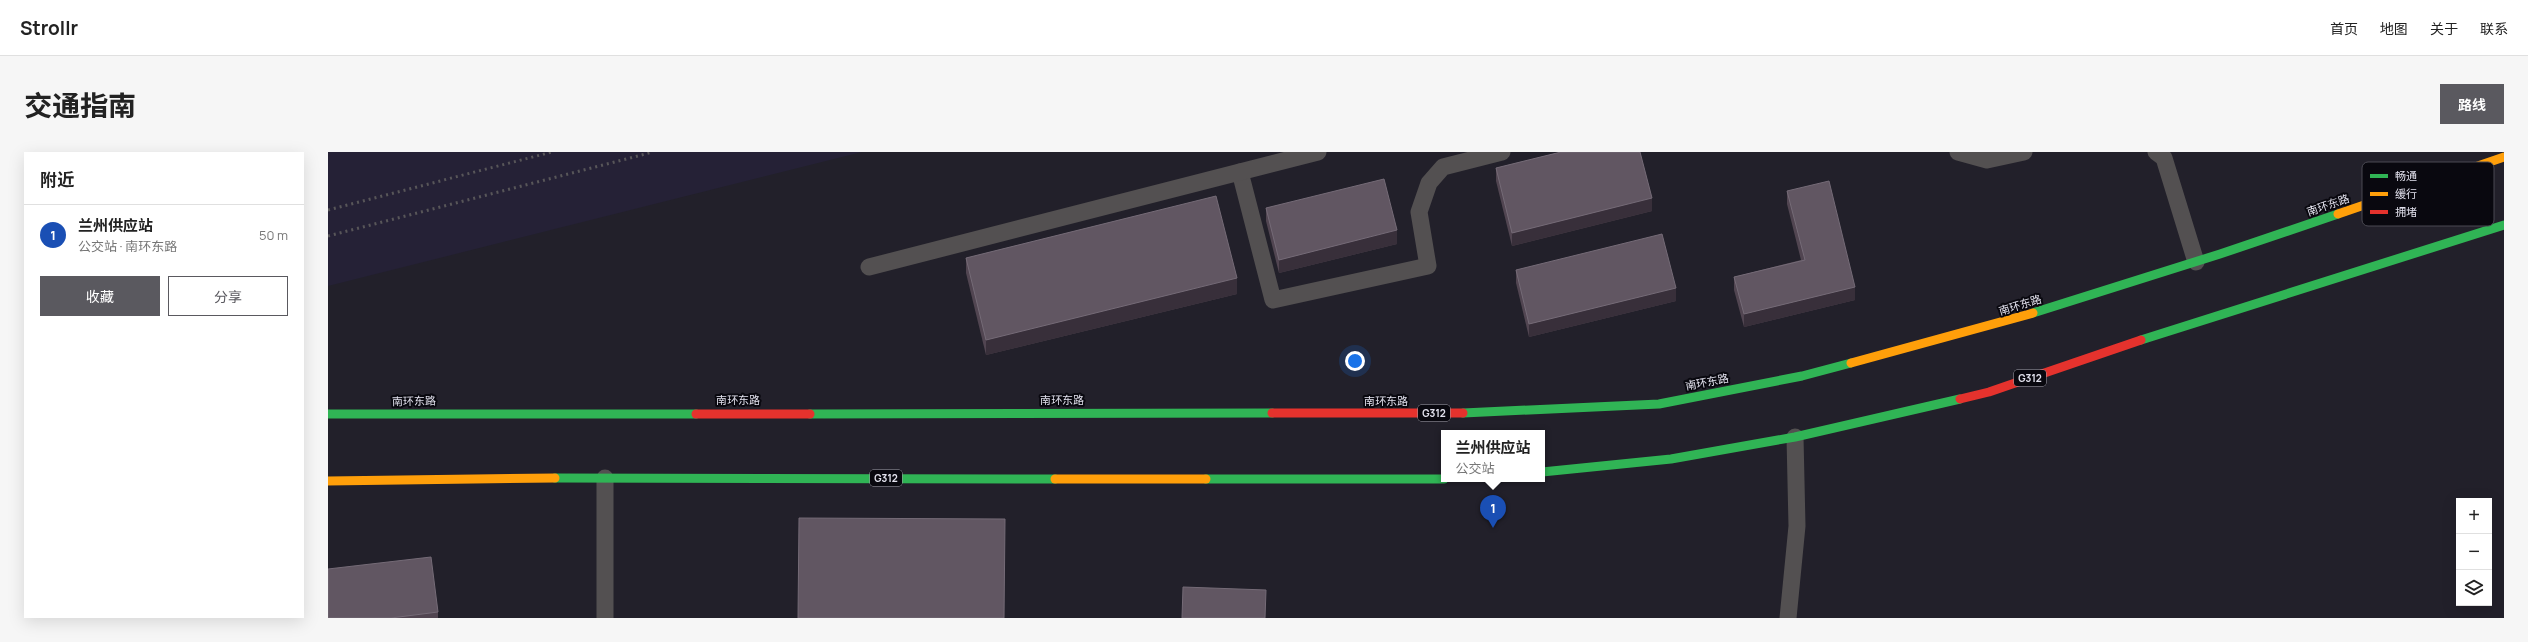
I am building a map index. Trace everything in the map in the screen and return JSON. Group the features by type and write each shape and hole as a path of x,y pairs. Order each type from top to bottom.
{"highway":[{"name":"南环东路","path":"2489,162 2504,157"},
{"name":"南环东路","path":"328,414 1474,413 1659,404 1802,376 1980,329 2196,262 2362,205"},
{"name":"G312","path":"1545,472 1671,459 1795,437 1989,392 2184,325 2504,225"},
{"name":"G312","path":"328,481 471,478 1441,479"}],"lane":[{"path":"869,268 1318,152"},
{"path":"1240,172 1273,300 1428,266 1419,212 1429,183 1443,167 1502,152"},
{"path":"1958,152 1987,160 2024,152"},
{"path":"2156,152 2164,158 2196,262"},
{"path":"1788,618 1797,526 1795,437"},
{"path":"605,478 605,618"}],"shaded area":[{"path":"328,152 862,152 328,286"}],"building":[{"path":"1561,152 1640,152 1652,198 1512,233 1496,168"},
{"path":"1384,179 1397,230 1279,260 1266,208"},
{"path":"1829,181 1855,287 1744,314 1734,277 1805,260 1787,191"},
{"path":"1216,196 1237,278 986,340 966,258"},
{"path":"1662,234 1676,288 1529,324 1516,270"},
{"path":"799,518 1005,519 1004,618 798,618"},
{"path":"431,557 438,612 391,618 328,618 328,569"},
{"path":"1183,587 1266,590 1265,618 1182,618"}],"railway":[{"path":"328,210 552,152"},
{"path":"328,236 653,152"}],"traffic: fast":[{"path":"2033,313 2220,254 2338,214"},
{"path":"2141,340 2504,225"},
{"path":"1463,413 1659,404 1802,376 1851,363"},
{"path":"1545,472 1671,459 1795,437 1960,399"},
{"path":"810,414 1272,413"},
{"path":"328,414 696,414"},
{"path":"555,478 1055,479"},
{"path":"1206,479 1441,479"}],"traffic: slow":[{"path":"2489,162 2504,157"},
{"path":"2338,214 2362,206"},
{"path":"1851,363 2033,313"},
{"path":"328,481 555,478"},
{"path":"1055,479 1206,479"}],"traffic: jam":[{"path":"1960,399 1989,392 2141,340"},
{"path":"1272,413 1463,413"},
{"path":"696,414 810,414"}],"place":[{"name":"兰州供应站","path":"1493,528"}]}
